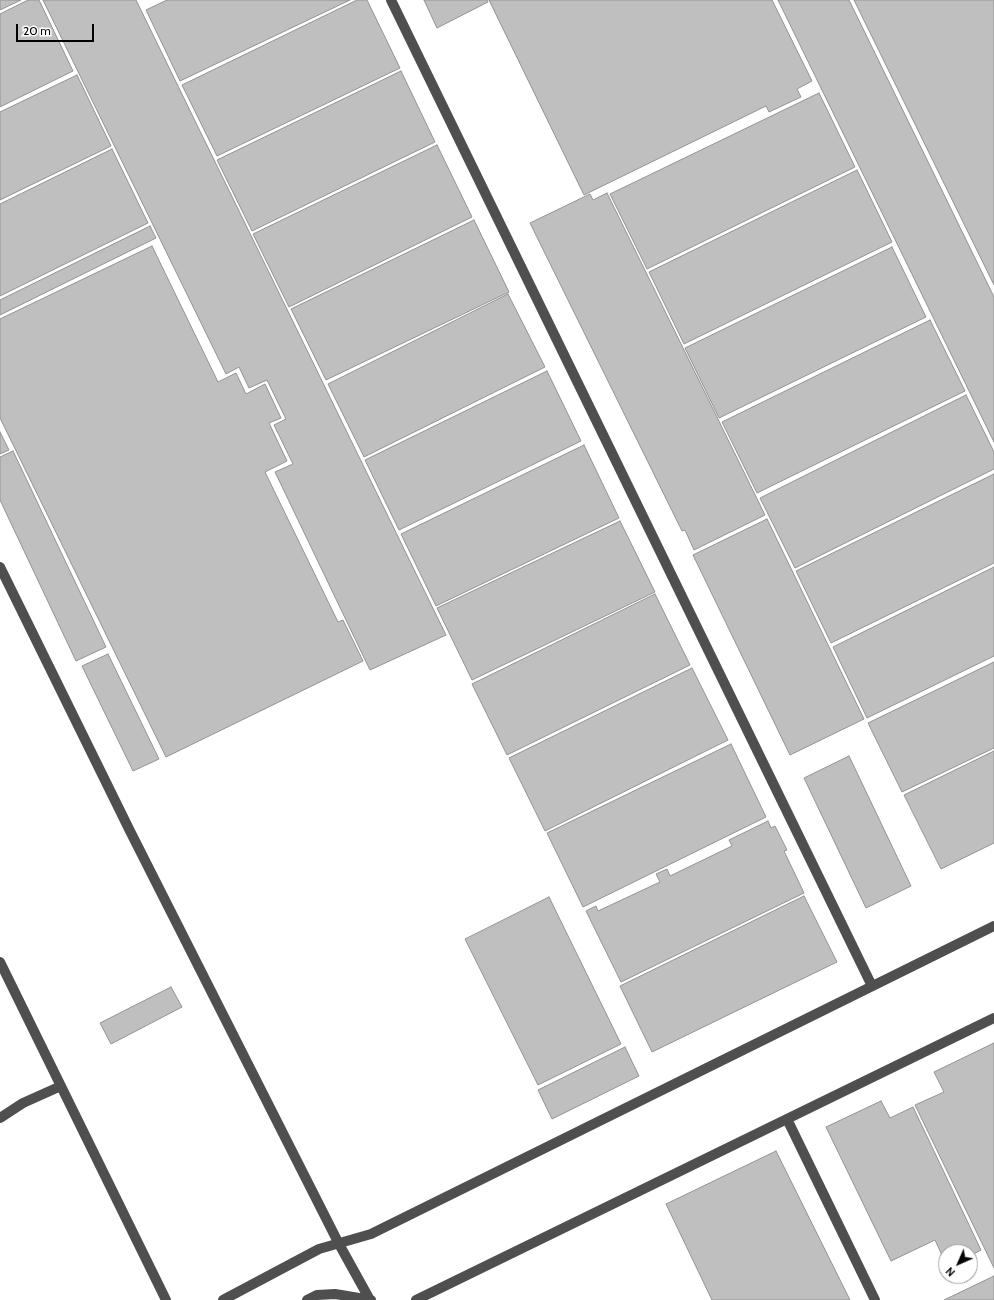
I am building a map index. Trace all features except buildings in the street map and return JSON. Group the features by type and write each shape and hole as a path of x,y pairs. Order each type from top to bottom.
{"street":[{"path":"391,0 872,986"},
{"path":"0,567 130,832 339,1244 370,1300"},
{"path":"223,1300 319,1249 371,1234 994,926"},
{"path":"0,962 166,1300"},
{"path":"416,1300 994,1018"},
{"path":"0,1118 23,1104 61,1086"},
{"path":"787,1119 875,1300"},
{"path":"307,1300 316,1295 335,1294 370,1300"}]}
